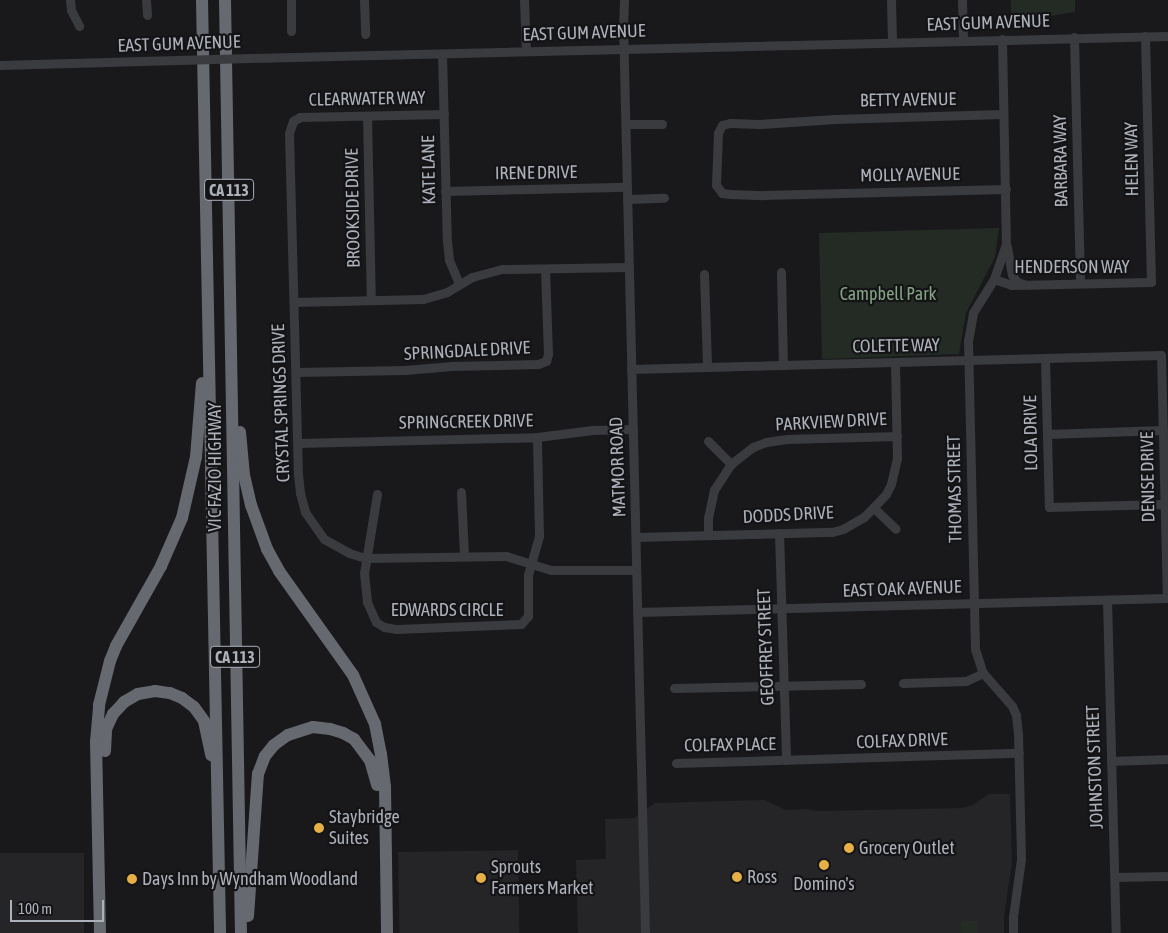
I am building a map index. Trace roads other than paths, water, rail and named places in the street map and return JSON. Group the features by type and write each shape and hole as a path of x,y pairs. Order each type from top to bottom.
{"highway":[{"name":"VIC FAZIO HIGHWAY","path":"202,0 220,933"},
{"name":"VIC FAZIO HIGHWAY","path":"226,0 241,933"},
{"path":"100,933 96,742 99,705 113,654 125,628 167,553 188,498 196,457 208,321"},
{"path":"233,380 238,408 244,475 251,505 267,549 279,571 350,669 366,700 375,724 382,754 384,787 387,933"},
{"path":"108,933 104,743 106,729 113,714 124,702 138,694 155,691 182,698 194,707 204,721 208,733 219,809"},
{"path":"247,933 256,789 261,764 274,745 282,739 299,730 313,727 330,728 354,739 370,760 376,773 379,933"}],"street":[{"path":"70,0 71,10 79,26"},
{"path":"146,0 147,15"},
{"path":"290,0 291,31"},
{"path":"364,0 365,34"},
{"path":"524,0 526,51"},
{"name":"MATMOR ROAD","path":"624,0 623,49 645,933"},
{"path":"891,0 892,42"},
{"path":"962,0 964,40"},
{"name":"HELEN WAY","path":"1146,36 1151,282"},
{"name":"EAST GUM AVENUE","path":"0,65 1002,38 1168,36"},
{"name":"BARBARA WAY","path":"1074,37 1080,283"},
{"name":"THOMAS STREET","path":"1002,38 1006,238 1002,258 994,279 977,305 970,322 968,361 975,649 983,673 1007,698 1016,714 1019,753 1021,859 1013,917 1013,933"},
{"name":"KATE LANE","path":"442,54 447,251 452,269 459,283"},
{"name":"CLEARWATER WAY","path":"293,121 300,117 308,116 444,114"},
{"name":"BETTY AVENUE","path":"814,193 730,194 722,192 716,185 718,133 722,125 730,123 759,124 814,120 1003,114"},
{"name":"BROOKSIDE DRIVE","path":"366,116 371,300"},
{"name":"CRYSTAL SPRINGS DRIVE","path":"293,121 289,133 299,443 298,474 305,512 324,539 349,553 365,558 506,556 550,570 570,572 636,570"},
{"path":"626,124 662,124"},
{"name":"IRENE DRIVE","path":"445,191 627,187"},
{"name":"MOLLY AVENUE","path":"814,193 1006,189"},
{"path":"627,199 664,198"},
{"path":"1006,238 1012,275 1017,282 1026,285"},
{"path":"294,302 423,299 447,292 459,283 486,272 502,269 629,267"},
{"name":"SPRINGDALE DRIVE","path":"296,372 538,364 546,361 548,354 545,269"},
{"path":"781,272 783,365"},
{"path":"704,274 707,366"},
{"name":"HENDERSON WAY","path":"994,279 1011,285 1151,282"},
{"name":"COLETTE WAY","path":"632,369 1160,355"},
{"name":"DENISE DRIVE","path":"1160,355 1168,598"},
{"name":"LOLA DRIVE","path":"1045,358 1049,507 1164,504"},
{"name":"DODDS DRIVE","path":"636,537 832,532 854,524 874,508 891,484 897,459 895,362"},
{"name":"SPRINGCREEK DRIVE","path":"299,443 537,437 593,430 633,429"},
{"path":"1047,434 1163,430"},
{"name":"PARKVIEW DRIVE","path":"708,534 708,518 714,490 731,464 752,447 775,440 897,436"},
{"name":"EDWARDS CIRCLE","path":"377,494 365,558 364,587 371,613 376,622 384,627 396,629 521,624 528,616 528,575 539,536 537,437"},
{"path":"708,441 731,464"},
{"path":"461,492 464,556"},
{"path":"874,508 896,529"},
{"name":"GEOFFREY STREET","path":"779,533 786,760"},
{"name":"EAST OAK AVENUE","path":"637,612 1168,598"},
{"name":"JOHNSTON STREET","path":"1107,600 1116,933"},
{"path":"904,683 966,681 983,673"},
{"path":"674,688 861,684"},
{"name":"COLFAX DRIVE","path":"786,760 1019,753"},
{"path":"1111,761 1168,759"},
{"name":"COLFAX PLACE","path":"676,763 786,760"},
{"path":"1115,877 1168,876"}],"place":[{"name":"Staybridge Suites","path":"319,828"},
{"name":"Grocery Outlet","path":"849,848"},
{"name":"Domino's","path":"824,865"},
{"name":"Ross","path":"737,877"},
{"name":"Sprouts Farmers Market","path":"481,878"},
{"name":"Days Inn by Wyndham Woodland","path":"132,879"}],"park label":[{"name":"Campbell Park","path":"888,294"}]}
